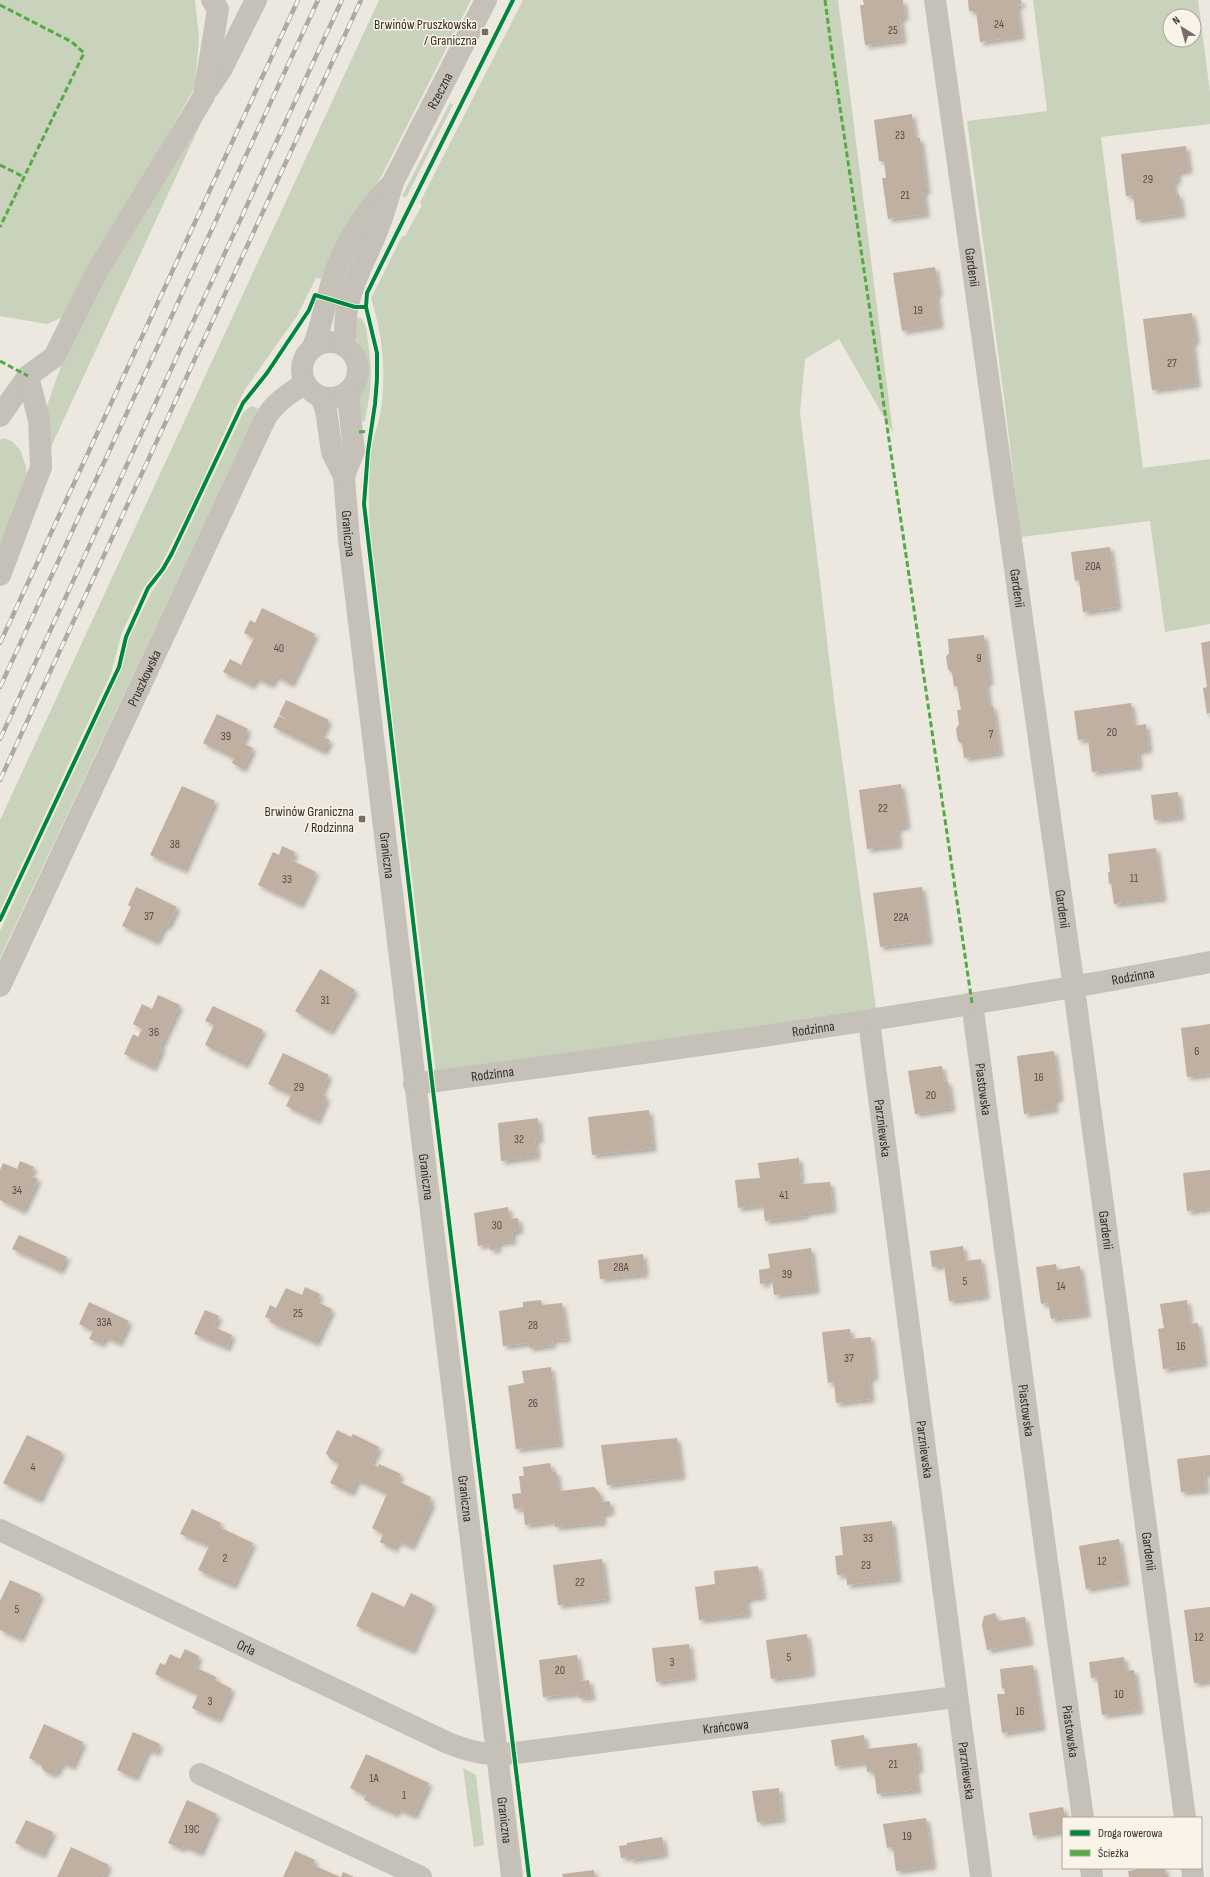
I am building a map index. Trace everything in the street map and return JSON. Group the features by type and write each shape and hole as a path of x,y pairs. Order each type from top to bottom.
{"street":[{"path":"204,96 218,9 212,0"},
{"path":"0,416 28,376 54,357 95,276 204,96 222,70 256,0"},
{"name":"Rzeczna","path":"346,347 344,325 348,304 354,283 384,214 393,182 486,0"},
{"name":"Gardenii","path":"935,0 1074,988 1185,1817"},
{"name":"Rzeczna","path":"313,347 319,332 332,279 345,249 355,229 372,206 393,182"},
{"path":"330,342 346,347 355,358 358,366 358,374 355,383 349,391 341,396 331,398 313,390 302,369 303,361 313,347 330,342"},
{"path":"0,575 41,467 39,420 28,376"},
{"name":"Graniczna","path":"313,390 326,410 332,452 344,476 350,548 414,1084 512,1877"},
{"name":"Pruszkowska","path":"0,986 264,420 277,403 313,390"},
{"name":"Graniczna","path":"344,476 354,451 349,391"},
{"name":"Rodzinna","path":"414,1084 869,1021 972,1003 1074,988 1210,962"},
{"name":"Piastowska","path":"972,1003 1045,1547 1084,1817"},
{"name":"Parzniewska","path":"869,1021 956,1697 981,1877"},
{"name":"Orla","path":"0,1530 448,1743 478,1753 496,1754"},
{"name":"Krańcowa","path":"496,1754 525,1752 956,1697"},
{"path":"200,1774 421,1877"}],"green space":[{"path":"0,0 195,0 199,38 195,87 63,317 47,324 0,316"},
{"path":"379,0 471,0 381,177 368,197 324,279 316,278 297,316 246,388 235,409 190,508 159,568 144,587 122,632 111,673 0,911 0,820"},
{"path":"523,0 838,0 893,433 839,339 805,359 800,412 835,708 876,1008 436,1074 370,533 369,466 372,445 380,415 383,385 383,356 381,341 371,298 402,236 405,236 422,205 420,202"},
{"path":"1033,0 1198,0 1199,8 1162,8 1162,48 1202,48 1202,31 1210,92 1210,124 1101,137 1143,468 1210,459 1210,624 1165,632 1150,521 1021,537 967,121 1047,111"},
{"path":"450,103 453,105 406,198 402,196"},
{"path":"207,110 50,449 44,414 61,366 88,304"},
{"path":"353,317 361,318 366,326 371,372 369,400 365,421 357,422 358,396 366,380 368,372 364,352 355,337"},
{"path":"251,406 258,408 0,958 0,931 122,668 129,638 151,593 172,562 243,413"},
{"path":"4,438 13,442 20,450 26,466 27,490 0,560 0,440"},
{"path":"463,1768 476,1775 484,1845 474,1847"}],"building":[{"path":"863,0 903,0 905,17 900,18 903,40 865,45 860,5 864,5"},
{"path":"968,0 1021,0 1022,4 1017,5 1021,36 980,42 976,11 969,11"},
{"path":"912,114 915,138 920,138 927,191 923,191 926,214 888,219 882,178 886,178 884,161 879,161 874,120"},
{"path":"1186,146 1189,170 1177,172 1178,180 1173,181 1175,195 1179,194 1182,214 1136,220 1133,195 1126,196 1121,154"},
{"path":"935,267 939,293 936,294 940,325 902,331 893,273"},
{"path":"1192,313 1196,341 1192,342 1197,384 1152,390 1143,319"},
{"path":"1110,547 1118,607 1083,612 1079,580 1075,581 1071,552"},
{"path":"262,608 315,634 291,684 276,676 271,685 256,678 252,686 223,672 230,659 241,665 254,638 244,633 250,620 255,623"},
{"path":"984,635 990,682 986,682 989,706 993,706 1000,753 964,758 962,744 958,741 956,729 959,724 957,710 961,710 957,686 954,687 952,673 948,669 946,657 949,653 948,639"},
{"path":"1210,641 1210,713 1207,714 1203,688 1207,687 1201,643"},
{"path":"286,700 329,720 321,736 330,740 324,752 273,727 279,716 295,724 279,715"},
{"path":"1131,703 1134,726 1146,724 1149,749 1138,751 1139,766 1092,772 1088,739 1078,740 1074,711"},
{"path":"217,714 248,729 242,743 253,748 243,769 232,763 234,758 203,743"},
{"path":"901,784 907,826 897,828 899,845 867,849 859,790"},
{"path":"182,786 215,801 184,870 150,855"},
{"path":"1178,792 1181,817 1154,820 1151,795"},
{"path":"282,846 295,852 291,860 316,872 300,905 258,885 273,852 279,855"},
{"path":"1156,848 1163,898 1114,904 1111,883 1109,884 1108,872 1110,872 1108,854"},
{"path":"136,887 177,907 168,926 165,925 156,942 122,926 131,907 128,905"},
{"path":"922,887 929,941 880,947 873,893"},
{"path":"320,969 355,990 330,1032 295,1011"},
{"path":"158,995 180,1005 160,1047 162,1048 153,1068 124,1054 133,1034 138,1037 142,1029 133,1024 142,1004 152,1009"},
{"path":"213,1006 263,1030 245,1065 205,1045 214,1025 205,1021"},
{"path":"1210,1024 1210,1074 1187,1077 1181,1028"},
{"path":"1054,1051 1060,1098 1054,1099 1055,1109 1024,1114 1017,1056"},
{"path":"283,1053 329,1075 322,1091 322,1095 327,1097 317,1121 286,1106 291,1095 268,1084"},
{"path":"942,1066 944,1082 948,1081 952,1108 915,1114 908,1071"},
{"path":"649,1110 653,1148 592,1155 588,1117"},
{"path":"538,1118 540,1139 535,1140 537,1156 501,1161 498,1123"},
{"path":"799,1158 801,1184 830,1182 833,1209 805,1213 805,1216 765,1221 763,1205 738,1208 735,1180 760,1178 758,1163"},
{"path":"20,1161 34,1167 30,1176 38,1179 23,1211 0,1200 0,1170 3,1163 17,1169"},
{"path":"1210,1170 1210,1208 1187,1211 1183,1173"},
{"path":"508,1207 510,1219 518,1218 520,1230 512,1232 513,1241 497,1243 498,1249 490,1250 489,1244 478,1246 474,1213"},
{"path":"19,1235 67,1257 60,1271 12,1249"},
{"path":"963,1246 965,1261 981,1259 986,1296 949,1301 944,1265 932,1267 930,1251"},
{"path":"811,1248 816,1290 774,1295 772,1279 766,1280 767,1283 760,1284 759,1270 770,1268 768,1254"},
{"path":"643,1254 645,1274 600,1279 598,1260"},
{"path":"1056,1264 1057,1270 1080,1266 1087,1314 1051,1319 1048,1303 1041,1304 1036,1267"},
{"path":"305,1287 320,1294 317,1302 332,1309 316,1343 270,1322 271,1319 265,1317 270,1305 276,1308 286,1288 302,1295"},
{"path":"541,1300 542,1305 562,1303 567,1339 552,1340 553,1345 529,1348 528,1343 503,1346 499,1311 523,1307 523,1302"},
{"path":"1187,1300 1190,1324 1198,1323 1204,1363 1163,1369 1158,1329 1164,1328 1160,1304"},
{"path":"89,1302 129,1321 119,1343 105,1337 102,1344 89,1339 93,1331 79,1324"},
{"path":"205,1310 219,1316 214,1327 232,1335 227,1348 194,1334"},
{"path":"850,1329 851,1339 871,1337 875,1377 869,1378 871,1399 836,1403 834,1382 828,1383 822,1332"},
{"path":"551,1367 560,1444 516,1449 508,1386 524,1383 522,1371"},
{"path":"337,1430 351,1437 353,1434 379,1447 371,1464 378,1467 379,1464 401,1474 397,1481 431,1497 429,1501 432,1503 411,1547 398,1541 394,1549 380,1542 383,1534 372,1528 387,1494 357,1480 351,1493 330,1483 339,1464 330,1459 326,1453"},
{"path":"27,1435 62,1452 39,1500 3,1483"},
{"path":"677,1438 682,1476 607,1485 601,1445"},
{"path":"1210,1455 1210,1473 1204,1473 1206,1490 1181,1492 1177,1459"},
{"path":"550,1463 552,1472 556,1471 559,1491 594,1487 600,1494 601,1502 610,1501 611,1512 602,1513 603,1522 555,1527 554,1521 525,1525 523,1508 514,1509 512,1494 521,1493 519,1476 524,1476 523,1467"},
{"path":"192,1509 221,1523 219,1527 253,1543 233,1586 198,1570 209,1546 180,1534"},
{"path":"892,1521 898,1579 847,1585 846,1574 837,1575 835,1556 843,1555 840,1527"},
{"path":"1119,1539 1126,1582 1086,1589 1079,1546"},
{"path":"602,1559 607,1599 558,1605 553,1565"},
{"path":"758,1566 763,1596 746,1599 748,1614 699,1620 695,1587 715,1584 714,1571"},
{"path":"10,1580 41,1594 20,1639 0,1630 0,1601"},
{"path":"372,1592 404,1607 411,1593 433,1604 412,1651 356,1626"},
{"path":"1210,1607 1210,1681 1194,1683 1184,1610"},
{"path":"995,1613 998,1621 1025,1617 1030,1642 987,1650 982,1625 984,1616"},
{"path":"807,1634 812,1673 771,1679 766,1640"},
{"path":"689,1644 693,1677 656,1682 652,1648"},
{"path":"185,1649 199,1656 195,1667 216,1677 215,1680 232,1689 218,1720 192,1708 198,1695 155,1674 160,1663 165,1665 170,1654 180,1659"},
{"path":"577,1655 581,1681 589,1680 592,1697 579,1698 579,1693 543,1697 539,1660"},
{"path":"1124,1657 1126,1671 1134,1670 1140,1710 1102,1715 1097,1677 1091,1678 1089,1662"},
{"path":"1033,1665 1042,1727 1002,1733 997,1694 1005,1694 1004,1688 1002,1689 1000,1669"},
{"path":"44,1724 83,1742 72,1767 62,1762 57,1772 51,1774 43,1770 41,1764 29,1758"},
{"path":"133,1732 160,1744 156,1753 148,1749 135,1778 117,1770"},
{"path":"864,1735 866,1749 917,1743 920,1769 915,1770 918,1790 877,1794 874,1771 867,1772 866,1762 835,1766 831,1740"},
{"path":"366,1754 429,1783 414,1816 398,1809 395,1814 364,1800 366,1796 350,1788"},
{"path":"779,1788 782,1819 757,1822 752,1791"},
{"path":"187,1800 217,1814 200,1853 183,1846 181,1849 168,1843"},
{"path":"1063,1807 1065,1817 1062,1817 1062,1831 1033,1836 1029,1813"},
{"path":"926,1818 933,1866 896,1871 893,1847 887,1848 883,1824"},
{"path":"26,1820 53,1832 42,1855 15,1843"},
{"path":"662,1837 665,1854 629,1860 629,1856 621,1858 619,1846 627,1845 627,1843"},
{"path":"71,1847 109,1865 103,1877 57,1877"},
{"path":"295,1851 315,1860 313,1865 340,1877 283,1877"},
{"path":"1140,1869 1165,1869 1166,1877 1129,1877 1128,1871"},
{"path":"594,1870 595,1877 563,1877 562,1874"},
{"path":"343,1872 354,1877 341,1877"}],"railway":[{"path":"0,643 298,0"},
{"path":"0,687 318,0"},
{"path":"0,739 342,0"},
{"path":"0,780 361,0"}],"marked path":[{"path":"825,0 972,1003"},
{"path":"0,5 72,42 84,53 0,227"},
{"path":"0,165 24,177"},
{"path":"0,361 28,376"},
{"path":"359,432 371,431 371,428"}],"cycle path":[{"path":"513,0 367,293 366,307 377,353 377,379 368,451 364,504 432,1082 529,1877"},
{"path":"0,920 119,667 126,637 148,588 163,569 172,553 243,403 267,373 309,310 315,295 355,307 366,307"}],"place":[{"name":"Brwinów Pruszkowska / Graniczna","path":"485,32"},
{"name":"Brwinów Graniczna / Rodzinna","path":"362,819"}]}
